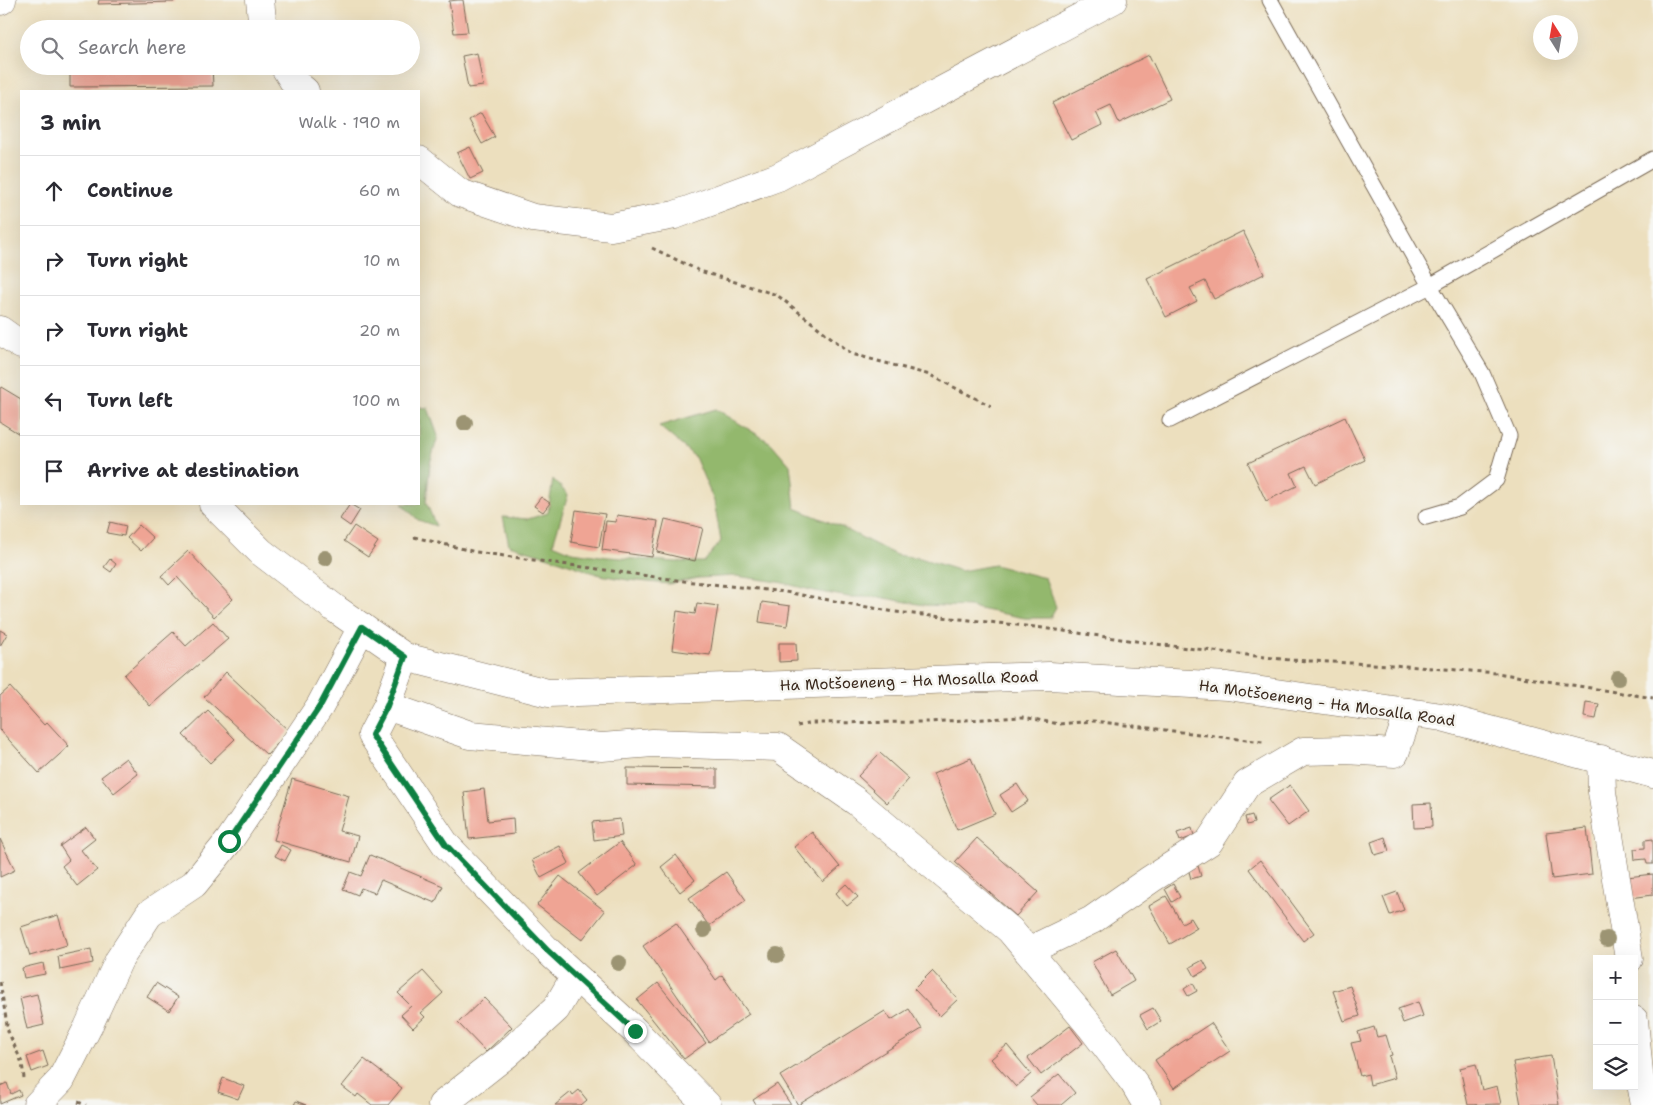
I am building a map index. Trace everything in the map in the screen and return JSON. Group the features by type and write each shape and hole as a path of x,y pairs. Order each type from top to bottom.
{"street":[{"path":"260,0 262,20"},
{"path":"420,161 460,193 533,218 611,227 676,215 778,177 1113,0"},
{"path":"290,75 303,90"},
{"path":"0,330 20,344"},
{"name":"Ha Motšoeneng - Ha Mosalla Road","path":"214,505 261,552 405,657 548,693 1049,676 1227,686 1442,717 1653,774"},
{"path":"31,1095 61,1080 119,960 149,914 194,884 229,841 320,706 362,627"},
{"path":"405,657 387,706 372,735 446,845 548,951 635,1031 706,1105"},
{"path":"387,706 470,735 602,748 653,743 778,747 857,802 1010,930 1091,1027 1134,1083 1147,1105"},
{"path":"1028,951 1092,920 1209,842 1247,784 1303,751 1345,750 1395,753 1409,712"},
{"path":"1600,759 1602,792 1628,955"},
{"path":"442,1105 507,1054 556,1009 575,976"},
{"path":"1636,1045 1645,1105"}],"lane":[{"path":"1270,0 1430,286 1482,373 1509,436 1496,480 1460,507 1426,517"},
{"path":"1170,420 1430,286 1653,158"}],"path":[{"path":"611,227 700,271 777,295 852,354 930,375 991,406"},
{"path":"414,537 476,552 684,581 785,592 895,612 1290,660 1497,673 1653,698"},
{"path":"768,746 773,732 812,723 927,722 1023,717 1059,724 1092,721 1131,725 1267,743 1303,751"},
{"path":"0,982 8,1031 22,1063 31,1095"}],"green space":[{"path":"420,407 428,408 438,436 430,463 426,502 436,526 418,520 403,505 420,505"},
{"path":"716,409 771,443 790,465 795,508 841,527 896,555 920,558 961,571 994,565 1045,578 1056,607 1050,618 1025,618 969,607 924,605 879,597 849,597 779,582 736,576 699,578 669,584 628,580 600,575 509,545 503,517 528,519 548,513 553,479 568,495 553,544 572,552 608,557 704,562 721,541 714,501 695,457 659,426"}],"building":[{"path":"99,0 174,0 174,2 98,4"},
{"path":"463,0 468,32 454,33 449,1"},
{"path":"477,53 483,86 468,88 462,56"},
{"path":"1149,55 1170,99 1119,123 1111,105 1096,112 1102,125 1071,140 1052,103"},
{"path":"70,75 212,75 213,86 70,87"},
{"path":"481,113 495,137 482,144 469,120"},
{"path":"470,147 483,173 470,179 457,153"},
{"path":"1243,231 1264,274 1214,299 1205,281 1190,288 1197,301 1166,317 1147,279"},
{"path":"1,387 20,398 20,434 0,422"},
{"path":"1345,417 1365,460 1315,484 1306,466 1291,473 1297,486 1266,501 1248,463"},
{"path":"541,497 550,503 543,512 534,506"},
{"path":"349,505 360,510 350,526 340,519"},
{"path":"576,510 605,514 599,547 571,542"},
{"path":"617,515 658,521 652,557 602,550 606,521 616,522"},
{"path":"665,519 703,528 695,561 657,552"},
{"path":"110,522 126,526 124,536 107,533"},
{"path":"139,525 153,538 141,551 127,538"},
{"path":"354,526 378,542 368,557 344,541"},
{"path":"188,551 233,599 214,617 177,577 169,585 161,576"},
{"path":"110,559 116,564 111,572 104,567"},
{"path":"762,602 790,606 787,626 759,622"},
{"path":"697,603 718,606 710,655 672,650 677,611 695,614"},
{"path":"213,622 228,639 150,706 124,675 173,632 186,646"},
{"path":"0,630 7,634 0,646"},
{"path":"779,643 796,643 797,661 779,662"},
{"path":"226,672 289,731 267,755 204,697"},
{"path":"10,687 44,725 47,722 69,746 39,773 0,730 0,696"},
{"path":"1586,702 1599,704 1596,719 1584,717"},
{"path":"208,711 235,739 210,763 183,735"},
{"path":"880,753 909,779 887,803 858,776"},
{"path":"126,758 138,774 114,793 101,777"},
{"path":"971,758 995,814 957,830 933,774"},
{"path":"627,768 717,769 717,787 627,785"},
{"path":"292,779 349,796 339,831 358,836 351,862 274,840"},
{"path":"1017,784 1028,801 1011,812 1000,795"},
{"path":"1290,785 1309,811 1288,826 1268,800"},
{"path":"484,789 488,821 513,818 514,834 469,839 464,792"},
{"path":"1431,803 1432,827 1414,828 1413,804"},
{"path":"1252,815 1254,823 1247,825 1245,817"},
{"path":"620,819 622,836 594,840 592,822"},
{"path":"86,827 95,839 81,850 97,870 77,886 62,866 69,860 60,846"},
{"path":"1192,828 1194,836 1180,841 1177,833"},
{"path":"1587,828 1592,874 1552,879 1546,833"},
{"path":"812,832 840,867 823,882 794,847"},
{"path":"1385,837 1389,851 1375,855 1371,842"},
{"path":"977,838 1038,892 1016,916 955,862"},
{"path":"0,839 15,870 0,877"},
{"path":"1653,839 1653,864 1647,864 1646,859 1635,860 1634,849 1645,848 1645,840"},
{"path":"620,842 637,865 597,896 579,873"},
{"path":"281,845 291,850 285,861 275,856"},
{"path":"560,846 569,863 541,878 532,860"},
{"path":"370,855 443,886 435,903 381,880 375,893 361,888 358,895 343,889 350,872 361,876"},
{"path":"676,855 695,880 680,892 661,867"},
{"path":"1260,860 1314,933 1303,941 1249,869"},
{"path":"1198,866 1201,876 1191,879 1188,868"},
{"path":"726,872 746,900 709,926 689,898"},
{"path":"1653,874 1653,895 1630,898 1627,877"},
{"path":"560,876 605,911 582,940 537,905"},
{"path":"846,884 858,897 847,906 836,893"},
{"path":"1173,884 1180,897 1172,902 1165,889"},
{"path":"1397,892 1404,910 1390,915 1383,897"},
{"path":"1166,896 1182,923 1191,918 1197,928 1170,944 1149,906"},
{"path":"58,915 67,945 30,956 21,927"},
{"path":"676,923 716,980 722,975 749,1014 709,1042 643,946"},
{"path":"91,949 93,963 60,970 58,956"},
{"path":"1116,949 1134,981 1110,995 1092,962"},
{"path":"1203,960 1208,969 1195,976 1190,967"},
{"path":"43,963 45,974 24,978 22,968"},
{"path":"423,971 443,993 421,1013 425,1017 413,1028 401,1015 411,1006 398,993"},
{"path":"932,971 958,999 940,1016 914,989"},
{"path":"156,983 178,997 169,1011 147,997"},
{"path":"658,983 706,1043 684,1059 637,1000"},
{"path":"1193,983 1197,991 1188,996 1184,989"},
{"path":"1350,986 1360,1016 1344,1021 1333,991"},
{"path":"37,994 44,1025 27,1029 20,998"},
{"path":"484,998 512,1027 486,1052 458,1023"},
{"path":"1418,1002 1423,1016 1403,1023 1398,1009"},
{"path":"1153,1008 1161,1021 1148,1029 1140,1015"},
{"path":"909,1009 922,1029 798,1105 780,1076 885,1011 891,1020"},
{"path":"1211,1023 1230,1051 1174,1088 1155,1060"},
{"path":"1070,1026 1083,1043 1041,1075 1028,1058"},
{"path":"1374,1027 1377,1037 1386,1035 1392,1055 1389,1056 1395,1078 1370,1085 1368,1074 1360,1076 1351,1043 1361,1041 1358,1032"},
{"path":"1007,1045 1031,1074 1016,1087 991,1059"},
{"path":"43,1051 48,1066 32,1072 27,1057"},
{"path":"1551,1056 1559,1105 1521,1105 1513,1062"},
{"path":"364,1059 402,1088 388,1105 372,1105 358,1094 356,1097 342,1086"},
{"path":"1476,1064 1482,1090 1497,1086 1501,1104 1468,1105 1460,1068"},
{"path":"1059,1074 1075,1093 1061,1105 1037,1105 1030,1097"},
{"path":"223,1078 244,1086 238,1099 218,1092"},
{"path":"7,1083 11,1094 19,1090 21,1095 0,1104 0,1086"},
{"path":"777,1084 791,1105 756,1105 753,1100"},
{"path":"579,1090 587,1100 581,1105 555,1105 571,1092 573,1095"},
{"path":"296,1101 306,1105 294,1105"}],"route":[{"path":"229,841 320,706 362,627 405,657 387,706 372,735 446,845 548,951 635,1031"}]}
